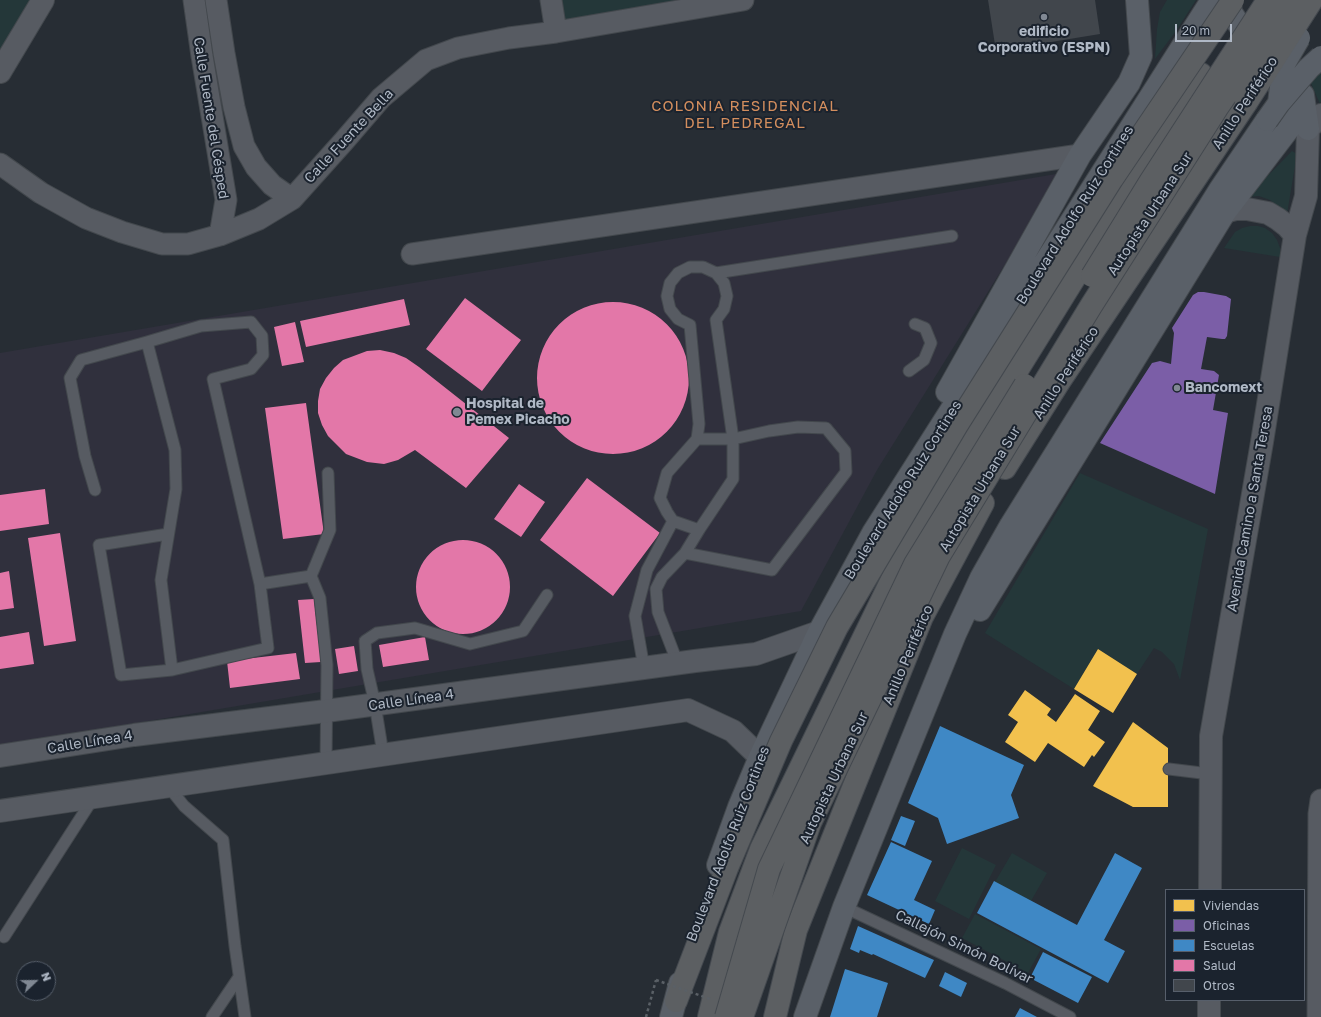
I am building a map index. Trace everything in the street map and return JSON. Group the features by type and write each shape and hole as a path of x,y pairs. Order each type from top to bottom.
{"highway":[{"path":"673,1009 727,868 781,741 837,628 957,425 1091,212 1233,0"},
{"path":"709,1017 730,932 761,849 915,532 963,451 1018,369 1201,74 1249,0"},
{"name":"Autopista Urbana Sur","path":"726,1017 769,869 915,564 1150,182 1268,0"},
{"name":"Autopista Urbana Sur","path":"742,1017 810,823 939,556 1091,306 1217,108 1292,0"},
{"name":"Anillo Periférico","path":"775,1017 796,930 922,617 976,514 1059,382 1246,103 1312,0"}],"main road":[{"path":"1137,0 1141,56"},
{"path":"873,533 915,449 1080,155 1129,83 1141,56 1148,16 1154,0"},
{"name":"Boulevard Adolfo Ruiz Cortines","path":"673,1009 687,951 739,807 760,757 819,632 873,533 1212,0"},
{"path":"926,708 976,616 1225,212 1290,128 1295,117 1292,105 1223,0"},
{"path":"1259,0 1280,37 1294,70 1303,97 1315,122"},
{"path":"1273,112 1285,61 1321,3"},
{"path":"805,1017 844,907 962,620 981,578 1011,525 1219,191 1273,112 1321,57"}],"street":[{"path":"0,72 43,0"},
{"name":"Calle Fuente del Césped","path":"194,0 226,200 220,235"},
{"name":"Calle Fuente del Césped","path":"216,0 234,107 244,146 256,167 272,185 292,199"},
{"path":"551,0 556,32"},
{"name":"Calle Fuente Bella","path":"0,164 41,193 86,218 122,232 162,244 188,244 220,235 259,219 292,199 381,98 426,60 458,48 509,38 556,32 706,3 743,0"},
{"path":"202,56 224,53"},
{"name":"Avenida Camino a Santa Teresa","path":"1210,889 1210,736 1262,442 1295,236 1306,196 1315,122"},
{"path":"412,254 1080,155"},
{"path":"1225,212 1247,208 1268,213 1287,226 1295,236"},
{"name":"Calle Línea 4","path":"0,756 134,735 756,654 819,632"},
{"path":"0,811 688,710 733,731 760,757"},
{"path":"1318,1017 1321,800"},
{"path":"1209,1001 1209,1017"}],"lane":[{"path":"716,273 952,236"},
{"path":"678,664 658,612 656,589 662,577 684,553 733,479 733,439 716,320 724,309 727,296 724,283 716,273 703,267 690,267 678,272 670,283 667,296 670,309 678,319 690,325 699,424 697,439 667,473 660,498 667,512 674,521 699,530"},
{"path":"95,490 85,456 70,378 81,360 201,326 251,322 262,336 263,355 251,369 213,380 260,584 268,648 172,670 121,675 99,545 168,534"},
{"path":"909,371 924,360 931,344 925,328 915,324"},
{"path":"147,342 175,450 176,489 161,580 172,670"},
{"path":"684,553 772,570 846,472 845,451 826,428 798,427 733,439 697,439"},
{"path":"326,763 327,665 320,598 311,576 330,530 328,473"},
{"path":"644,668 635,616 648,570 674,521"},
{"path":"648,570 662,577"},
{"path":"260,584 311,576"},
{"path":"384,754 367,668 366,641 377,633 415,628 470,644 523,631 547,595"},
{"path":"1170,769 1210,774"},
{"path":"168,786 184,806 223,840 245,1017"},
{"path":"4,937 95,797"},
{"name":"Callejón Simón Bolívar","path":"844,907 1005,983 1070,1017"},
{"path":"212,1017 239,977"}],"path":[{"path":"646,1017 656,980"}],"shaded area":[{"path":"0,0 38,0 0,68"},
{"path":"558,0 698,0 563,25"},
{"path":"1167,0 1196,0 1176,31 1155,59 1160,12"},
{"path":"1321,70 1321,102 1320,104 1310,81"},
{"path":"1292,151 1297,154 1287,214 1270,200 1259,196 1247,197"},
{"name":"Hospital de Pemex Picacho","path":"1062,173 877,470 801,611 0,746 0,353"},
{"path":"1250,226 1265,228 1272,233 1280,248 1280,257 1224,248 1235,232"},
{"path":"1080,473 1208,529 1180,680 1174,664 1162,652 1154,648 1137,674 1098,649 1074,689 985,633"},
{"path":"962,848 996,865 969,919 935,901"},
{"path":"1012,853 1047,873 1031,901 995,882"},
{"path":"975,914 1041,949 1028,973 962,938"}],"building: Viviendas":[{"path":"1098,649 1137,674 1113,713 1074,689"},
{"path":"1025,690 1051,709 1047,715 1056,722 1075,694 1100,711 1088,730 1105,742 1094,757 1092,755 1084,767 1048,743 1035,762 1005,742 1018,722 1008,715"},
{"path":"1133,722 1168,748 1168,807 1133,807 1093,786"}],"building: Oficinas":[{"name":"Bancomext","path":"1198,292 1226,296 1231,299 1227,336 1225,339 1207,337 1201,369 1214,371 1219,375 1213,410 1228,413 1215,494 1100,443 1152,363 1160,361 1171,364 1174,333 1172,328 1193,295"}],"building: Escuelas":[{"path":"940,726 1024,765 1011,795 1019,818 947,844 938,818 908,803"},
{"path":"901,816 915,821 905,846 891,840"},
{"path":"891,842 932,861 914,900 935,910 929,924 867,895"},
{"path":"1115,853 1142,868 1104,940 1125,951 1108,983 977,913 994,881 1077,925"},
{"path":"858,926 934,960 925,978 873,954 872,955 860,950 859,953 850,949"},
{"path":"1043,952 1092,977 1078,1003 1030,978"},
{"path":"845,969 888,983 877,1017 830,1017"},
{"path":"945,972 967,983 961,997 939,986"},
{"path":"1020,1008 1037,1017 1015,1017"}],"building: Salud":[{"path":"465,298 521,340 482,391 426,349"},
{"path":"404,299 410,325 306,347 300,321"},
{"path":"620,302 642,307 667,324 684,349 688,363 688,393 684,407 667,432 642,449 628,453 606,454 584,449 565,437 554,426 542,407 538,393 537,371 542,349 554,330 565,319 584,307 598,303"},
{"path":"295,322 304,362 282,366 274,327"},
{"path":"380,350 394,353 406,358 509,438 466,488 415,450 398,460 384,464 367,462 346,454 328,436 318,413 320,389 326,378 343,360 367,351"},
{"path":"306,403 324,534 283,539 265,408"},
{"path":"587,478 660,533 613,596 540,540"},
{"path":"519,484 545,502 521,537 494,519"},
{"path":"45,489 49,524 0,531 0,495"},
{"path":"60,533 76,641 44,646 28,538"},
{"path":"463,540 481,543 497,553 507,569 510,587 507,605 497,621 481,631 463,634 445,631 429,621 419,605 416,587 419,569 429,553 445,543"},
{"path":"9,571 14,608 0,610 0,573"},
{"path":"314,599 321,662 305,663 298,600"},
{"path":"29,632 34,664 0,669 0,637"},
{"path":"425,637 429,660 383,667 379,645"},
{"path":"354,646 358,671 339,674 335,649"},
{"path":"296,653 300,679 230,688 227,661"}],"building: Otros":[{"name":"edificio Corporativo (ESPN)","path":"988,0 1095,0 1100,34 996,51"}],"place":[{"name":"edificio Corporativo (ESPN)","path":"1044,17"},
{"name":"Bancomext","path":"1177,388"},
{"name":"Hospital de Pemex Picacho","path":"457,412"}],"district":[{"name":"COLONIA RESIDENCIAL DEL PEDREGAL","path":"745,114"}]}
